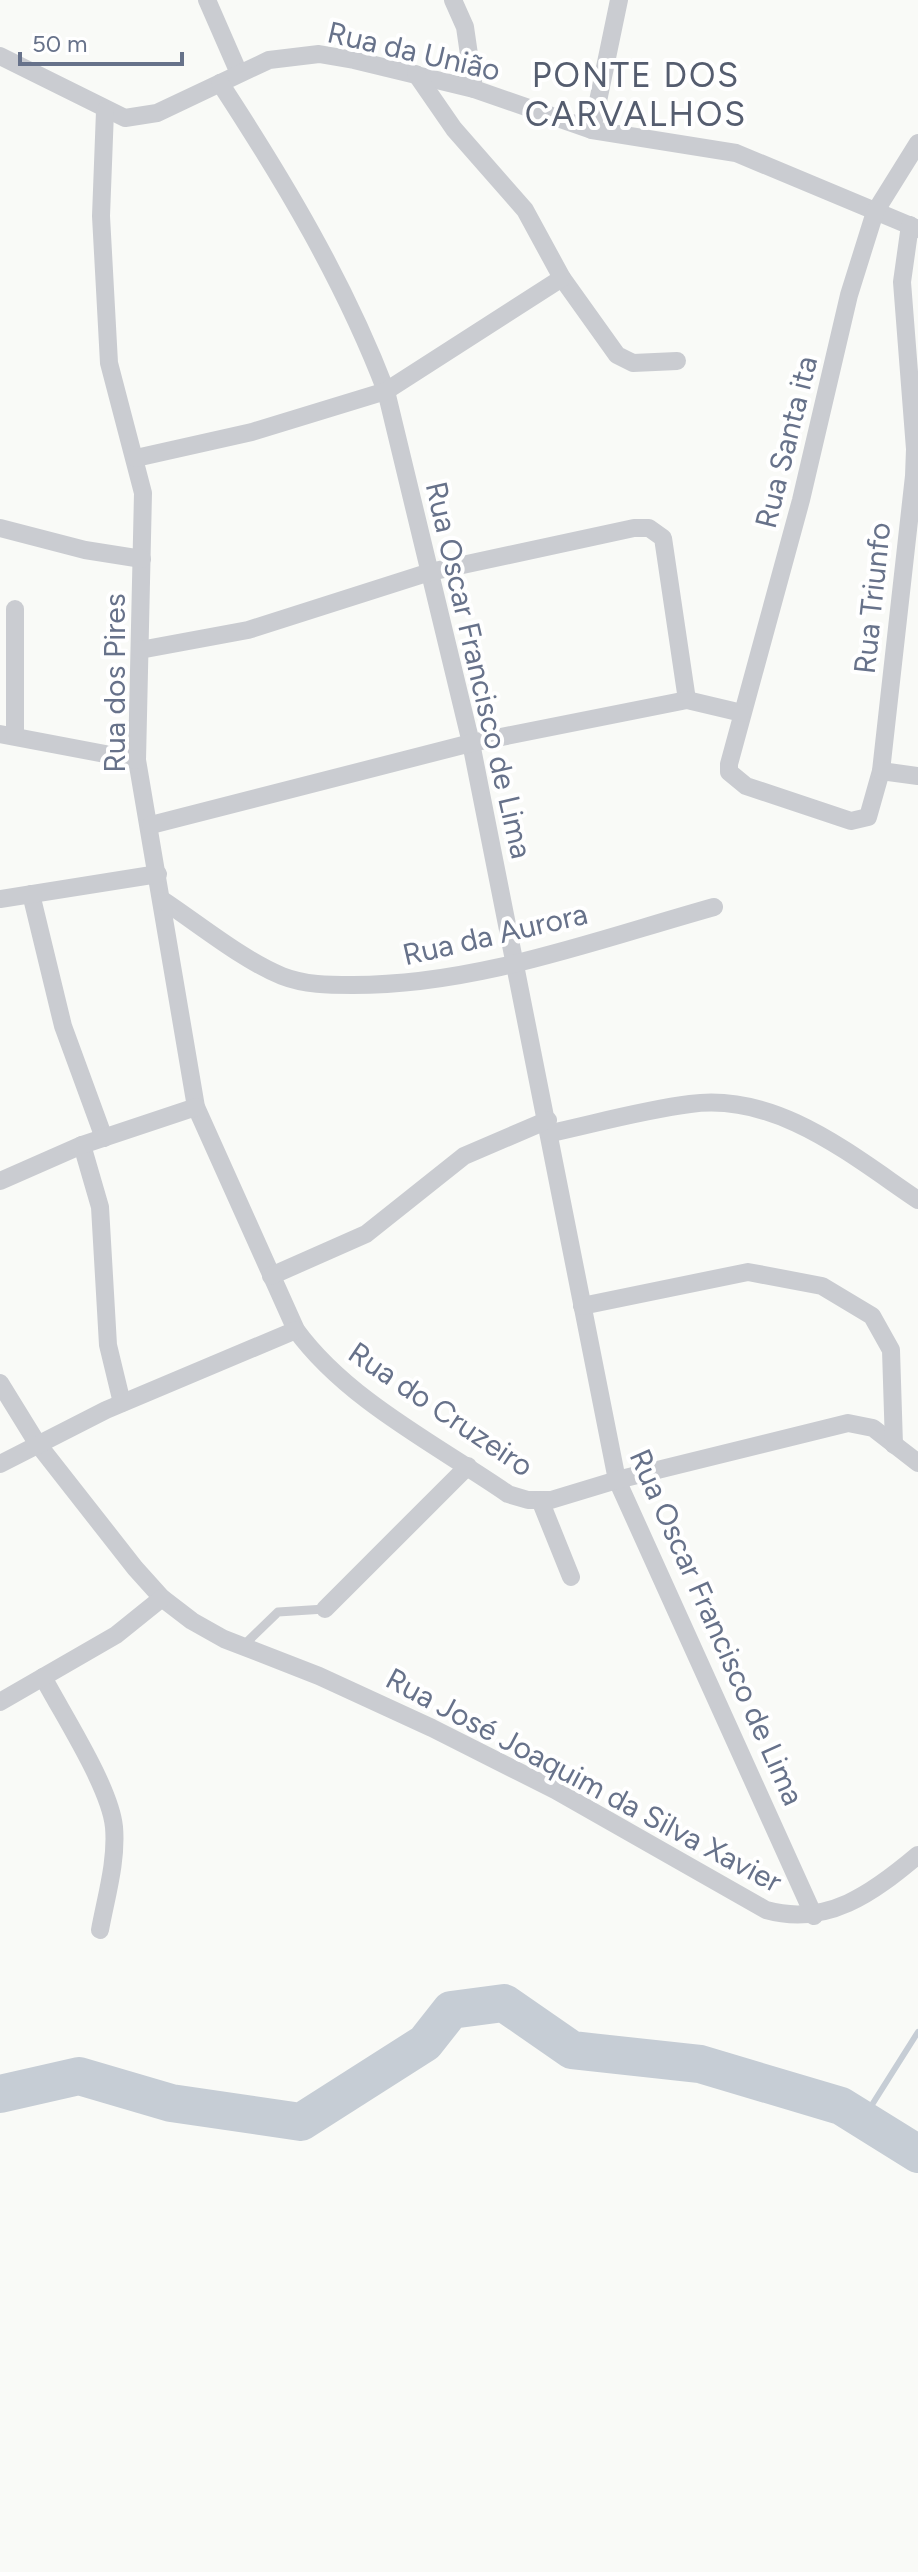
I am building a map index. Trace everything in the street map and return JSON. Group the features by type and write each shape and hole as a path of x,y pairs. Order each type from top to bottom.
{"street":[{"path":"207,0 238,71"},
{"path":"453,0 465,27 474,89"},
{"path":"592,130 619,0"},
{"name":"Rua da União","path":"0,56 105,111 125,118 142,118 220,83 238,71 293,54 319,54 474,89 592,130 707,145 736,153 914,227"},
{"path":"416,74 466,145 525,210 562,278 617,355 633,363 677,361"},
{"name":"Rua Oscar Francisco de Lima","path":"220,83 289,189 363,336 386,391 471,743 617,1480 814,1916"},
{"name":"Rua dos Pires","path":"105,111 101,216 109,363 143,493 137,760 164,901 196,1107 296,1330"},
{"name":"Rua Santa ita","path":"729,764 801,500 849,295 875,212 918,143"},
{"name":"Rua Triunfo","path":"729,764 729,772 746,786 860,821 868,817 872,809 881,771 915,449 902,282 914,227"},
{"path":"136,458 252,432 386,391 562,278"},
{"path":"0,528 85,550 142,559"},
{"path":"140,650 248,630 430,572 634,528 658,531 663,538 687,700"},
{"path":"15,609 7,735 137,760"},
{"path":"151,825 471,743 687,700 742,713"},
{"path":"881,771 918,776"},
{"path":"0,899 158,874"},
{"path":"31,894 63,1026 104,1138"},
{"name":"Rua da Aurora","path":"164,901 280,975 306,984 392,985 440,980 514,964 714,907"},
{"path":"271,1276 366,1234 464,1156 549,1126 691,1103 725,1103 790,1119 918,1200"},
{"path":"0,1181 82,1145 196,1107"},
{"path":"82,1145 100,1207 108,1345 122,1403"},
{"path":"582,1306 748,1272 822,1286 872,1316 891,1350 894,1445"},
{"path":"0,1464 122,1403 296,1330"},
{"name":"Rua do Cruzeiro","path":"296,1330 317,1360 343,1382 508,1494 551,1500 617,1480 848,1423 873,1428 918,1463"},
{"name":"Rua José Joaquim da Silva Xavier","path":"0,1383 37,1443 162,1598 192,1621 243,1646 319,1676 528,1776 766,1910 793,1917 814,1916 848,1903 886,1882 918,1855"},
{"path":"325,1609 468,1466"},
{"path":"540,1500 571,1577"},
{"path":"0,1702 116,1635 162,1598"},
{"path":"43,1677 103,1792 114,1824 113,1861 100,1930"}],"lane":[{"path":"243,1646 278,1612 325,1609"}],"waterway":[{"path":"0,2094 79,2076 171,2103 301,2122 425,2043 451,2010 504,2003 572,2050 700,2064 841,2106 918,2154"},
{"path":"863,2119 918,2032"}],"district":[{"name":"PONTE DOS CARVALHOS","path":"636,94"}]}
